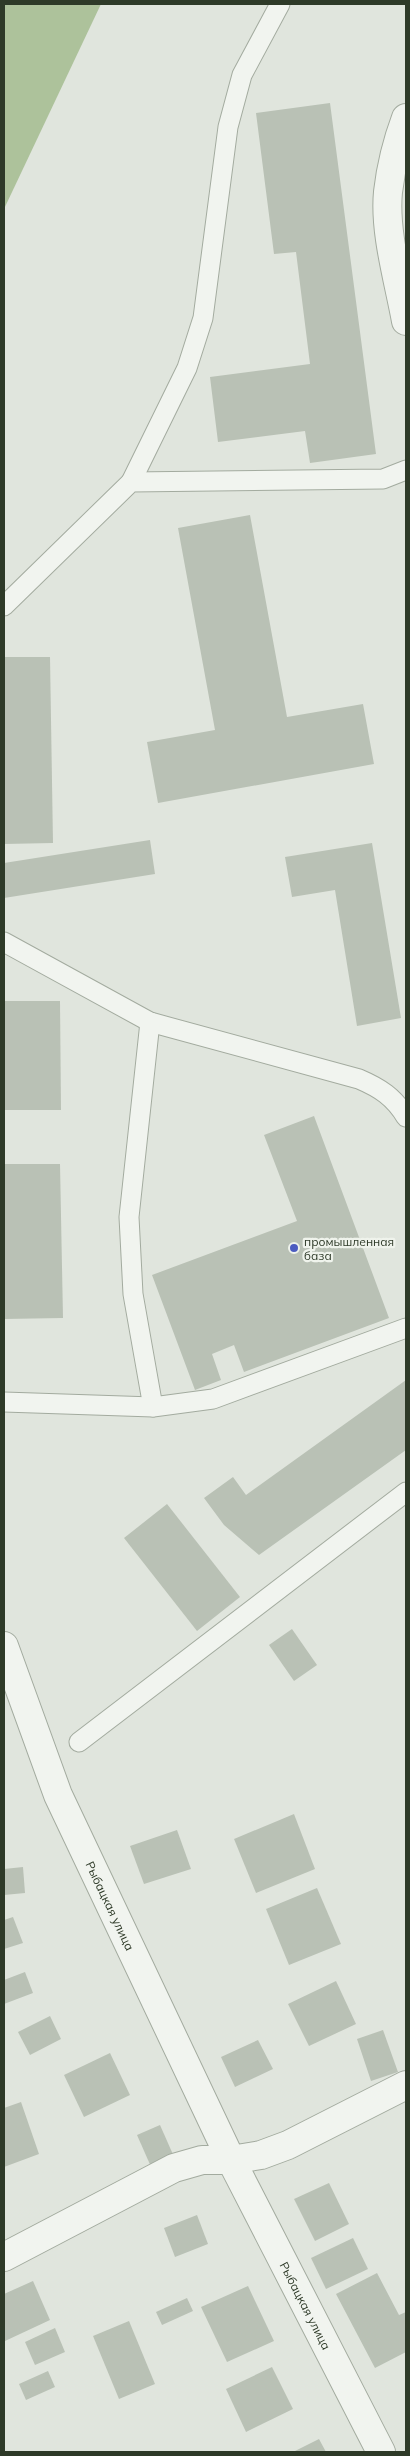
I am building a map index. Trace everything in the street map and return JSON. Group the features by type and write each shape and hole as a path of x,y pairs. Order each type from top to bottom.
{"street":[{"path":"406,118 394,153 388,194 390,238 406,322"},
{"name":"Рыбацкая улица","path":"4,1646 58,1795 231,2160 381,2452"},
{"path":"4,2257 174,2168 202,2160 231,2160 261,2155 288,2145 406,2085"}],"lane":[{"path":"4,606 131,482 187,368 203,318 228,127 242,75 280,4"},
{"path":"131,482 383,478 406,470"},
{"path":"4,942 150,1022 359,1079 381,1088 398,1103 406,1117"},
{"path":"150,1022 130,1216 133,1294 153,1407"},
{"path":"4,1402 153,1407 213,1399 406,1328"},
{"path":"79,1742 406,1492"}],"shaded area":[{"path":"4,4 101,4 4,209"}],"building":[{"path":"330,103 376,454 310,463 305,431 218,442 210,377 310,364 296,252 274,254 256,113"},
{"path":"250,515 287,717 363,704 374,764 158,803 147,742 215,730 178,528"},
{"path":"4,657 50,657 53,843 4,844"},
{"path":"150,840 155,874 4,898 4,863"},
{"path":"372,843 401,1018 357,1026 335,890 292,897 285,857"},
{"path":"4,1001 60,1001 61,1110 4,1110"},
{"name":"промышленная база","path":"314,1116 389,1318 244,1372 234,1345 212,1354 221,1380 195,1390 152,1275 297,1221 264,1135"},
{"path":"4,1164 60,1164 63,1318 4,1319"},
{"path":"406,1380 406,1450 259,1555 224,1525 204,1498 233,1477 246,1495"},
{"path":"167,1504 240,1597 197,1631 124,1538"},
{"path":"292,1629 317,1665 294,1681 269,1645"},
{"path":"294,1814 315,1869 256,1893 234,1839"},
{"path":"177,1830 191,1869 144,1884 130,1846"},
{"path":"23,1867 25,1893 4,1895 4,1869"},
{"path":"317,1888 341,1944 289,1965 266,1909"},
{"path":"13,1917 23,1943 4,1949 4,1920"},
{"path":"25,1972 33,1993 4,2004 4,1980"},
{"path":"336,1981 356,2024 309,2046 288,2004"},
{"path":"50,2016 61,2039 30,2055 18,2032"},
{"path":"383,2030 398,2072 371,2081 357,2039"},
{"path":"258,2040 273,2069 235,2087 221,2057"},
{"path":"110,2053 130,2095 84,2117 64,2075"},
{"path":"21,2102 39,2154 4,2167 4,2108"},
{"path":"160,2125 175,2159 152,2169 137,2135"},
{"path":"329,2183 349,2224 315,2241 294,2199"},
{"path":"197,2215 208,2244 175,2257 164,2228"},
{"path":"353,2238 368,2269 326,2289 311,2258"},
{"path":"377,2273 399,2315 406,2312 406,2352 375,2368 336,2294"},
{"path":"33,2281 50,2320 5,2341 4,2294"},
{"path":"248,2286 274,2341 227,2362 201,2307"},
{"path":"187,2298 193,2311 162,2325 156,2312"},
{"path":"129,2321 155,2384 119,2399 93,2336"},
{"path":"55,2328 65,2352 35,2365 25,2342"},
{"path":"272,2367 293,2409 246,2432 226,2389"},
{"path":"48,2371 55,2387 26,2400 19,2384"},
{"path":"319,2439 326,2452 293,2452"}],"place":[{"name":"промышленная база","path":"294,1248"}]}
